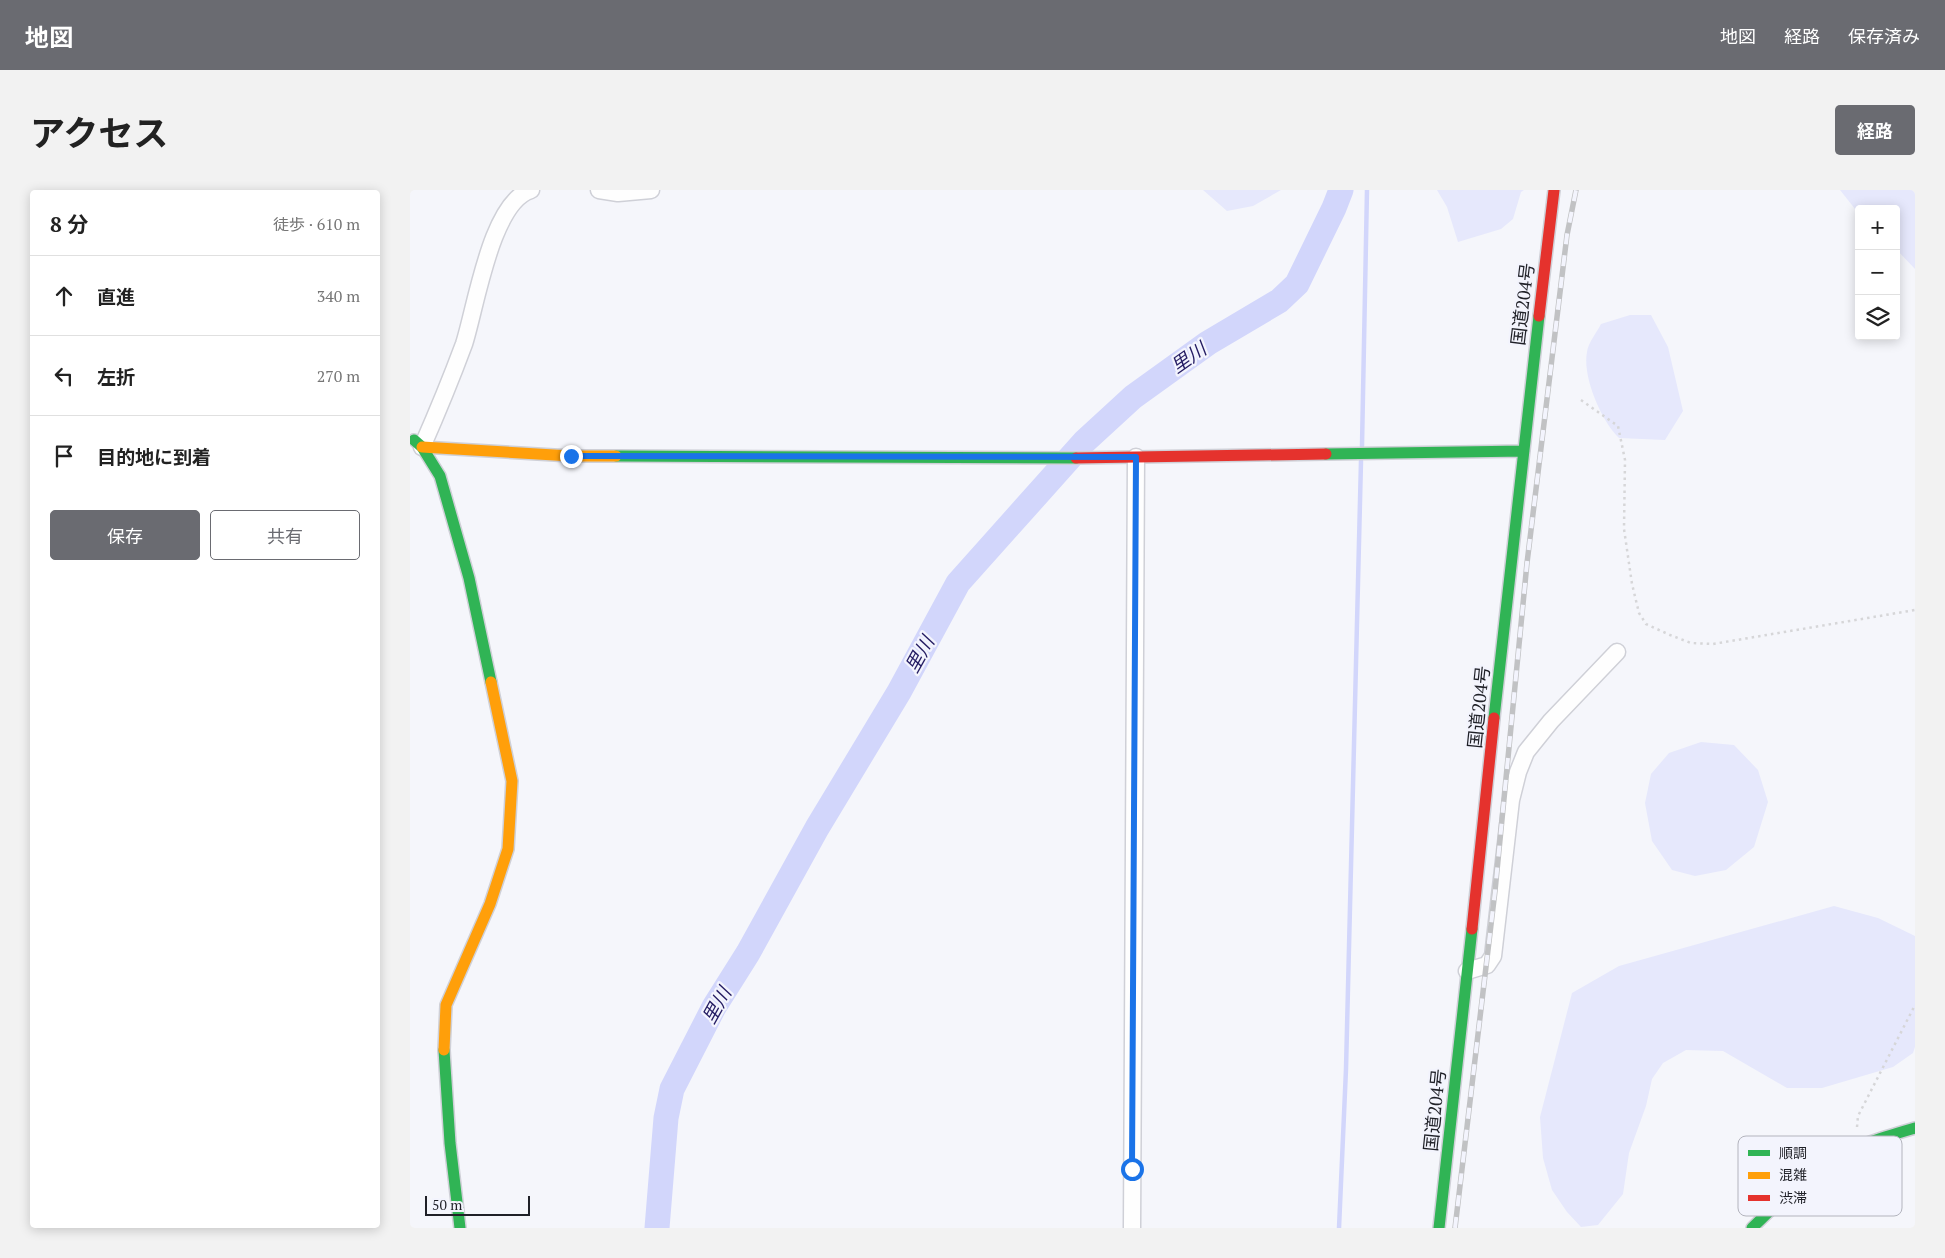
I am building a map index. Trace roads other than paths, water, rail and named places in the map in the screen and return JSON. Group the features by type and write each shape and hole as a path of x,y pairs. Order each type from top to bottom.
{"main road":[{"name":"国道204号","path":"1439,1228 1554,190"},
{"path":"416,441 571,456 1136,457 1346,452 1524,451"},
{"path":"416,441 440,476 469,578 512,781 508,849 490,904 446,1006 445,1070 450,1143 460,1228"},
{"path":"1893,1136 1915,1128"},
{"path":"1752,1228 1764,1216"}],"street":[{"path":"416,441 451,381 465,339 486,262 501,221 513,204 531,190"},
{"path":"599,190 618,193 651,190"},
{"path":"1132,1228 1136,457"},
{"path":"1467,971 1487,965 1493,956 1511,800 1518,772 1526,752 1551,721 1618,652"}],"waterway":[{"name":"里川","path":"657,1228 666,1118 672,1089 714,1007 748,953 817,828 899,692 958,583 1084,442 1133,397 1208,343 1279,301 1297,284 1341,190"},
{"path":"1362,446 1367,190"},
{"path":"1339,1228 1346,1069 1361,461"}],"railway":[{"path":"1455,1228 1495,891 1527,563 1567,235 1576,190"}]}
